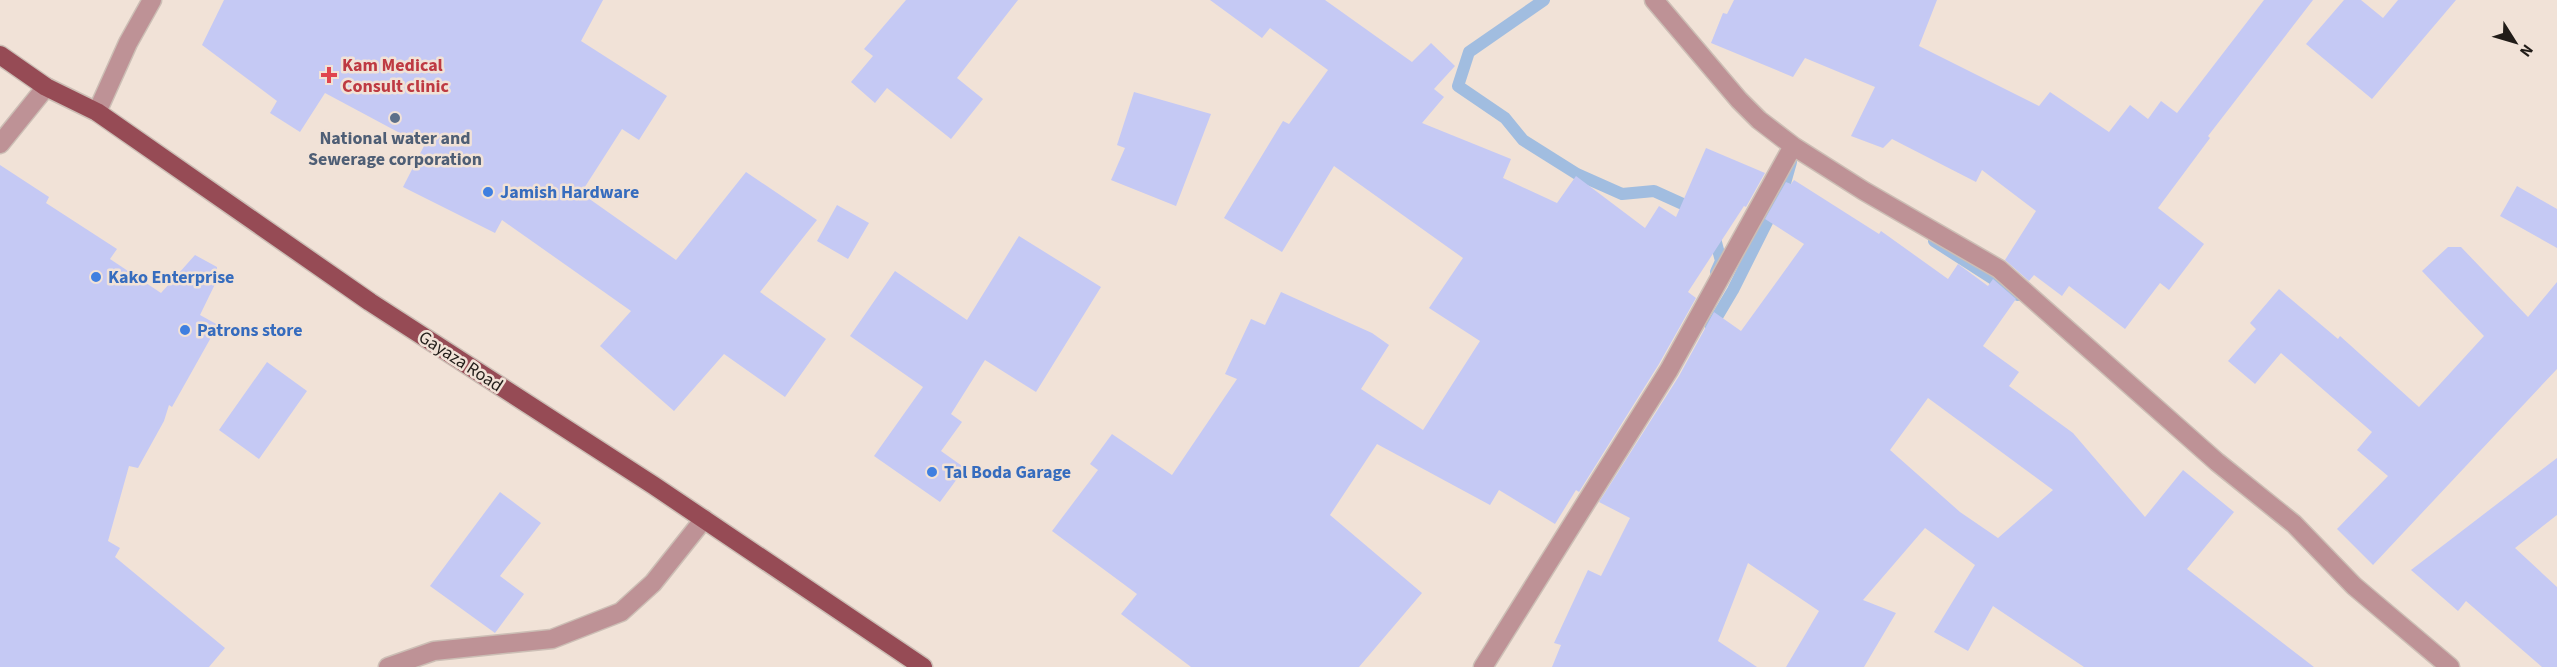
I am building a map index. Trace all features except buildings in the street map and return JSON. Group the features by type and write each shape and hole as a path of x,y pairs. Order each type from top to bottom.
{"main road":[{"name":"Gayaza Road","path":"0,55 46,87 97,112 370,302 704,519 923,667"}],"street":[{"path":"97,112 128,43 152,0"},
{"path":"1654,0 1739,100 1793,146 1864,191 1999,269 2217,462 2294,524 2355,586 2450,667"},
{"path":"0,144 46,87"},
{"path":"1483,667 1670,370 1793,146"},
{"path":"388,667 434,651 552,639 621,612 653,583 704,519"}],"waterway":[{"path":"1544,0 1469,52 1458,86 1505,118 1523,140 1577,174 1622,194 1654,191 1696,210"},
{"path":"1711,327 1733,290 1783,190 1791,162"},
{"path":"1713,231 1721,261 1716,272"},
{"path":"1934,241 2018,295"}],"place":[{"name":"Kam Medical Consult clinic","path":"329,75"},
{"name":"National water and Sewerage corporation","path":"395,118"},
{"name":"Jamish Hardware","path":"488,192"},
{"name":"Kako Enterprise","path":"96,277"},
{"name":"Patrons store","path":"185,330"},
{"name":"Tal Boda Garage","path":"932,472"}]}
